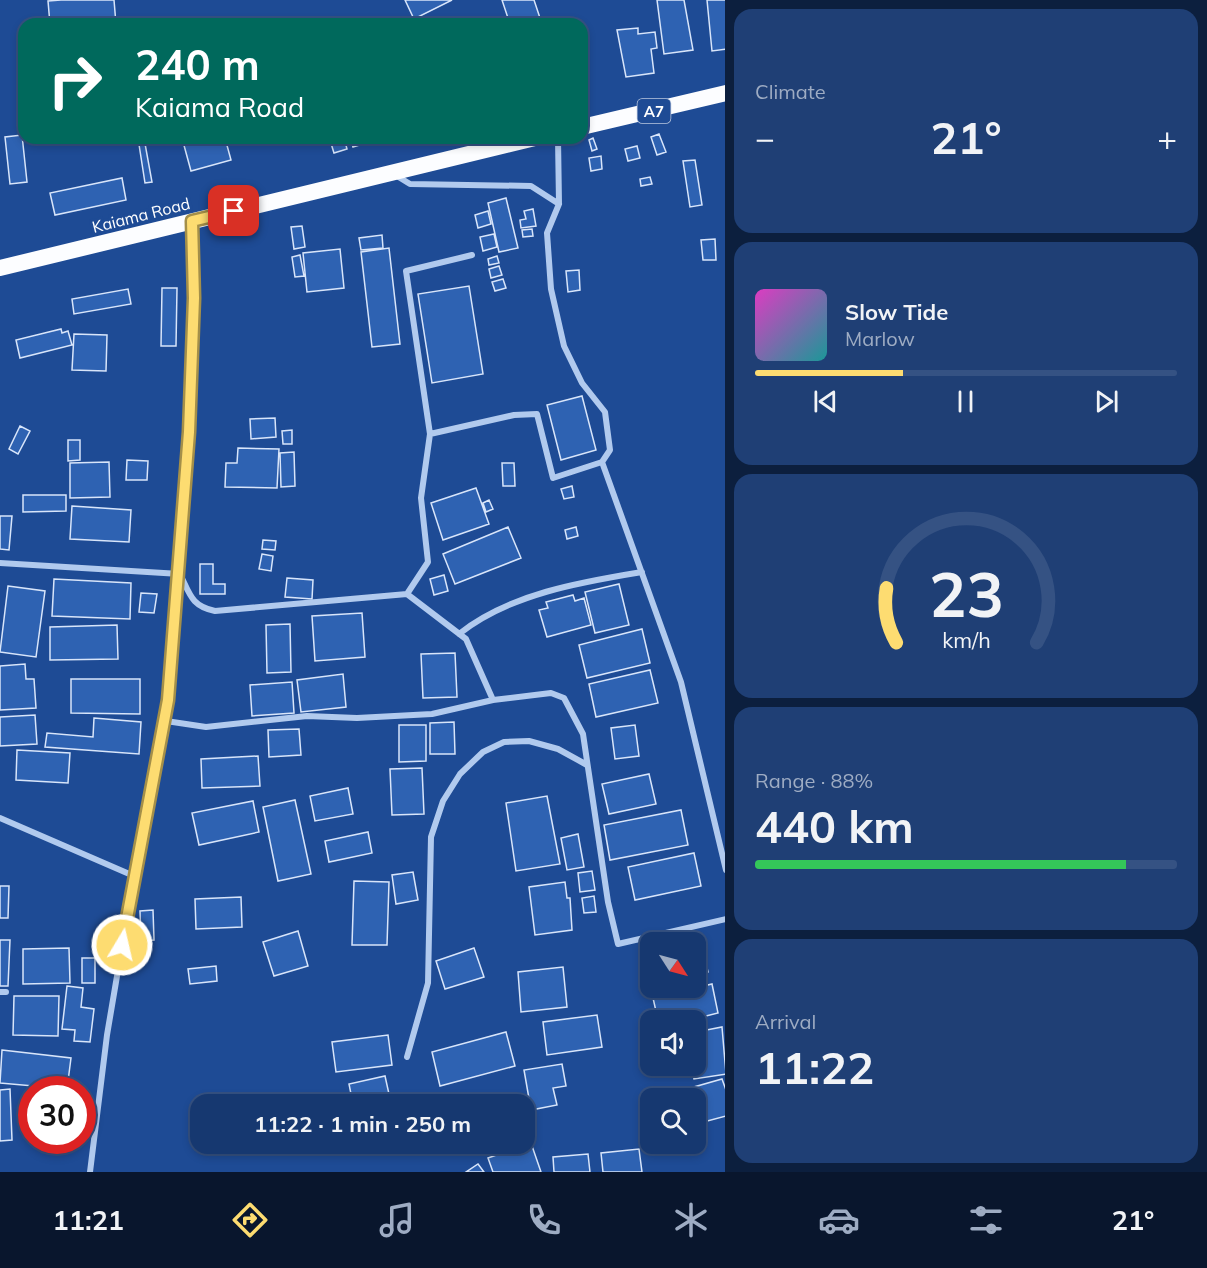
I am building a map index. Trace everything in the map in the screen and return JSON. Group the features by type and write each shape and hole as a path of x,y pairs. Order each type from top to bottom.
{"highway":[{"name":"A7","path":"588,126 725,93"},
{"name":"Kaiama Road","path":"0,268 509,144"}],"street":[{"path":"430,434 514,415 537,414 553,478 602,462 610,450 605,412 582,383 564,346 551,289 547,233 559,204 558,144"},
{"path":"390,172 410,184 531,186 559,204"},
{"path":"90,1172 107,1035 134,876 166,721 180,574 192,343 192,221"},
{"path":"407,594 428,562 421,498 430,434 406,271 472,255"},
{"path":"602,462 681,682 725,866"},
{"path":"0,563 180,574"},
{"path":"459,634 474,622 554,590 642,572"},
{"path":"180,574 195,603 202,608 215,611 407,594 466,639 493,700"},
{"path":"166,721 206,727 307,716 357,718 421,714 493,700 550,693 564,698 583,735 608,902 618,944 725,919"},
{"path":"407,1057 428,983 431,837 443,801 460,774 483,753 504,742 529,741 558,749 587,765"},
{"path":"0,818 134,876"}],"building":[{"path":"114,0 116,18 49,18 48,1"},
{"path":"405,0 452,0 416,18 414,18"},
{"path":"502,0 534,0 540,18 508,18"},
{"path":"657,0 684,0 693,50 664,54"},
{"path":"707,0 725,0 725,49 712,51"},
{"path":"638,28 638,34 655,32 657,48 651,49 654,73 626,77 617,30"},
{"path":"659,134 666,152 657,155 651,137"},
{"path":"18,135 18,144 23,144 27,182 10,184 5,137"},
{"path":"593,138 597,149 592,151 589,140"},
{"path":"139,144 145,144 152,182 145,183"},
{"path":"184,144 227,144 231,160 191,171"},
{"path":"331,144 346,144 347,149 334,153"},
{"path":"637,146 640,158 628,161 625,149"},
{"path":"601,156 602,169 591,171 589,158"},
{"path":"695,160 702,205 690,207 683,161"},
{"path":"650,177 652,184 641,186 640,179"},
{"path":"122,178 126,200 55,215 50,193"},
{"path":"506,198 518,248 499,252 488,203"},
{"path":"533,209 536,226 521,228 520,220 526,219 524,211"},
{"path":"488,211 491,224 478,228 475,215"},
{"path":"302,226 305,247 294,249 291,227"},
{"path":"532,229 533,236 523,237 522,230"},
{"path":"494,234 497,247 483,251 480,237"},
{"path":"382,235 383,248 361,250 359,238"},
{"path":"715,239 716,260 703,260 701,240"},
{"path":"389,248 400,344 372,347 361,252"},
{"path":"340,249 344,288 307,292 303,253"},
{"path":"300,255 304,276 295,277 292,257"},
{"path":"497,256 499,263 489,265 488,259"},
{"path":"499,266 502,275 491,278 489,269"},
{"path":"579,270 580,290 568,292 566,271"},
{"path":"503,279 506,288 495,291 492,282"},
{"path":"469,286 483,374 432,383 418,294"},
{"path":"162,288 177,288 176,346 161,346"},
{"path":"128,289 131,304 74,314 72,299"},
{"path":"61,329 62,333 68,331 72,345 20,358 16,340"},
{"path":"74,334 107,335 106,371 72,370"},
{"path":"582,396 596,450 561,460 547,405"},
{"path":"275,418 276,437 251,439 250,419"},
{"path":"20,426 30,431 18,454 9,449"},
{"path":"292,430 292,444 283,444 282,431"},
{"path":"68,440 80,440 80,460 68,461"},
{"path":"238,448 279,449 277,488 225,487 226,463 237,463"},
{"path":"294,452 295,486 281,487 280,453"},
{"path":"127,460 148,461 147,480 126,480"},
{"path":"109,462 110,497 70,498 70,463"},
{"path":"502,463 514,463 515,486 503,486"},
{"path":"572,486 574,497 564,499 561,489"},
{"path":"476,488 489,524 443,540 431,503"},
{"path":"23,495 66,495 66,511 23,512"},
{"path":"489,500 493,509 486,512 483,503"},
{"path":"72,506 131,510 129,542 70,539"},
{"path":"0,516 12,516 9,550 0,549"},
{"path":"508,527 521,558 455,584 443,554"},
{"path":"576,527 578,536 567,539 565,530"},
{"path":"263,540 276,541 275,550 262,549"},
{"path":"262,554 273,556 271,571 259,569"},
{"path":"200,564 213,564 213,584 225,584 225,594 200,594"},
{"path":"444,575 448,591 434,595 430,579"},
{"path":"287,578 313,580 312,599 285,597"},
{"path":"54,579 131,583 130,619 52,616"},
{"path":"619,584 629,625 595,633 585,592"},
{"path":"8,586 45,591 36,657 0,652"},
{"path":"141,593 157,594 154,613 139,612"},
{"path":"573,595 575,601 584,598 591,625 547,637 539,610 548,608 546,602"},
{"path":"362,613 365,657 315,661 312,616"},
{"path":"290,624 291,672 267,673 266,625"},
{"path":"117,625 118,659 50,660 50,627"},
{"path":"642,629 650,663 587,678 579,645"},
{"path":"455,653 457,697 423,698 421,654"},
{"path":"25,664 26,679 34,679 36,708 0,710 0,666"},
{"path":"650,670 658,703 596,717 589,684"},
{"path":"343,674 346,707 301,712 297,680"},
{"path":"71,679 140,679 140,714 71,713"},
{"path":"292,682 294,713 252,716 250,685"},
{"path":"35,715 37,744 0,746 0,717"},
{"path":"94,718 141,722 139,754 45,747 47,733 93,737"},
{"path":"454,722 455,754 430,754 430,723"},
{"path":"399,725 426,725 426,761 399,762"},
{"path":"635,725 639,756 615,759 611,728"},
{"path":"299,729 301,755 269,757 268,730"},
{"path":"17,750 70,753 68,783 16,780"},
{"path":"258,756 260,786 202,788 201,759"},
{"path":"422,768 424,814 392,815 390,769"},
{"path":"649,774 656,804 609,814 602,784"},
{"path":"348,788 353,814 315,821 310,796"},
{"path":"547,796 560,864 516,871 506,803"},
{"path":"295,800 311,874 278,881 263,807"},
{"path":"253,801 259,832 199,845 192,813"},
{"path":"681,810 688,845 610,860 604,825"},
{"path":"368,832 372,853 329,862 325,841"},
{"path":"578,834 584,867 567,870 561,838"},
{"path":"694,853 701,886 635,900 628,867"},
{"path":"592,871 595,890 580,892 578,873"},
{"path":"413,872 418,900 396,904 392,875"},
{"path":"354,881 389,882 387,945 352,945"},
{"path":"565,882 567,898 570,898 572,930 535,935 529,887"},
{"path":"0,886 9,886 8,918 0,918"},
{"path":"594,896 596,912 584,913 582,898"},
{"path":"241,897 242,927 196,929 195,899"},
{"path":"153,910 154,940 141,941 140,911"},
{"path":"298,931 308,966 274,976 263,942"},
{"path":"0,940 10,940 8,986 0,986"},
{"path":"69,948 70,983 23,984 23,949"},
{"path":"474,948 484,977 445,989 436,961"},
{"path":"82,958 95,958 95,983 82,983"},
{"path":"216,966 217,981 190,984 188,969"},
{"path":"563,967 567,1007 521,1012 518,972"},
{"path":"712,984 718,1013 706,1016 706,1010 656,1010 653,998 706,998 706,985"},
{"path":"67,986 83,988 81,1007 94,1009 90,1042 74,1041 75,1030 62,1029"},
{"path":"14,996 59,996 58,1036 13,1035"},
{"path":"597,1015 602,1047 547,1055 543,1022"},
{"path":"722,1027 725,1074 694,1079 694,1076 706,1076 706,1030"},
{"path":"506,1032 515,1066 440,1086 432,1052"},
{"path":"388,1035 392,1065 336,1072 332,1042"},
{"path":"2,1050 71,1058 69,1076 18,1076 18,1085 0,1083"},
{"path":"562,1064 566,1086 553,1088 557,1105 535,1109 535,1094 528,1094 524,1070"},
{"path":"385,1076 389,1094 351,1094 349,1084"},
{"path":"722,1079 725,1087 725,1116 706,1121 706,1088 690,1088"},
{"path":"10,1089 12,1140 0,1141 0,1090"},
{"path":"639,1149 642,1172 603,1172 601,1153"},
{"path":"499,1154 535,1154 541,1172 493,1172 488,1158"},
{"path":"588,1154 590,1172 554,1172 553,1157"},
{"path":"478,1164 484,1172 466,1172"}],"route":[{"path":"122,945 166,721 180,574 189,432 194,298 192,221 234,211"}]}
